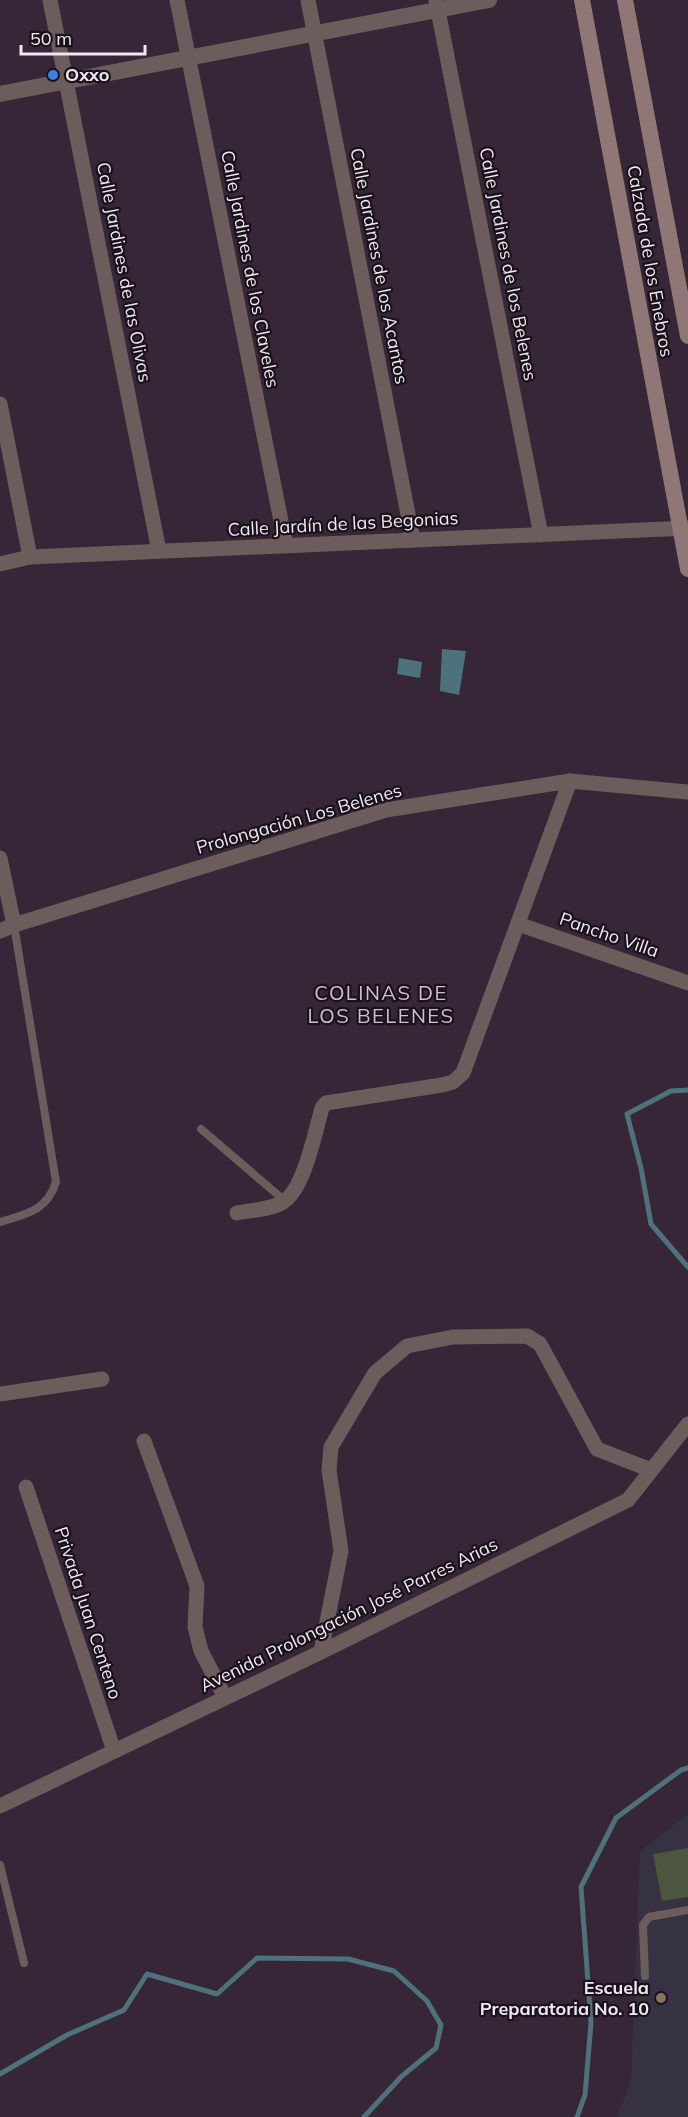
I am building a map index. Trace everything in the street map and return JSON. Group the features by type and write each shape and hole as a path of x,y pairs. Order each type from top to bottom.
{"main road":[{"name":"Calzada de los Enebros","path":"582,0 684,528 688,569"},
{"name":"Calzada de los Enebros","path":"625,0 688,336"}],"street":[{"name":"Calle Jardines de las Olivas","path":"50,0 159,551"},
{"name":"Calle Jardines de los Claveles","path":"177,0 286,546"},
{"name":"Calle Jardines de los Acantos","path":"308,0 413,540"},
{"path":"0,94 314,34 437,5 489,0"},
{"name":"Calle Jardines de los Belenes","path":"437,5 541,535"},
{"path":"0,404 30,557"},
{"name":"Calle Jardín de las Begonias","path":"0,564 30,557 684,528"},
{"path":"237,1213 274,1206 285,1201 298,1187 322,1108 326,1104 442,1085 453,1082 464,1073 570,781"},
{"name":"Prolongación Los Belenes","path":"7,928 386,810 570,781 688,792"},
{"path":"0,858 7,928"},
{"name":"Pancho Villa","path":"518,924 688,983"},
{"path":"321,1652 341,1551 329,1470 331,1447 375,1373 407,1346 453,1337 527,1336 540,1344 597,1449 651,1470"},
{"path":"0,1394 102,1379"},
{"name":"Avenida Prolongación José Parres Arias","path":"0,1806 321,1652 628,1500 688,1424"},
{"path":"144,1441 197,1586 195,1627 201,1651 225,1697"},
{"name":"Privada Juan Centeno","path":"26,1488 114,1751"}],"lane":[{"path":"0,1222 33,1212 53,1192 56,1182 7,928"},
{"path":"201,1129 285,1201"},
{"path":"0,1865 24,1963"},
{"path":"645,1976 643,1924 649,1917 688,1910"}],"shaded area":[{"path":"442,649 466,651 459,695 440,691"},
{"path":"399,658 422,662 420,678 397,674"},
{"name":"Escuela Preparatoria No. 10","path":"688,1814 688,2117 617,2117 631,2081 640,1851"},
{"path":"688,1848 688,1897 662,1901 653,1854"}],"waterway":[{"path":"688,1090 671,1091 627,1114 641,1168 651,1224 688,1267"},
{"path":"577,2117 585,2095 591,2023 581,1887 616,1818 681,1770 688,1768"},
{"path":"0,2074 67,2035 124,2010 147,1974 217,1994 257,1958 348,1959 394,1971 427,2001 441,2025 436,2048 402,2076 364,2117"}],"place":[{"name":"Oxxo","path":"53,75"},
{"name":"Escuela Preparatoria No. 10","path":"661,1998"}],"district":[{"name":"COLINAS DE LOS BELENES","path":"381,1004"}]}
